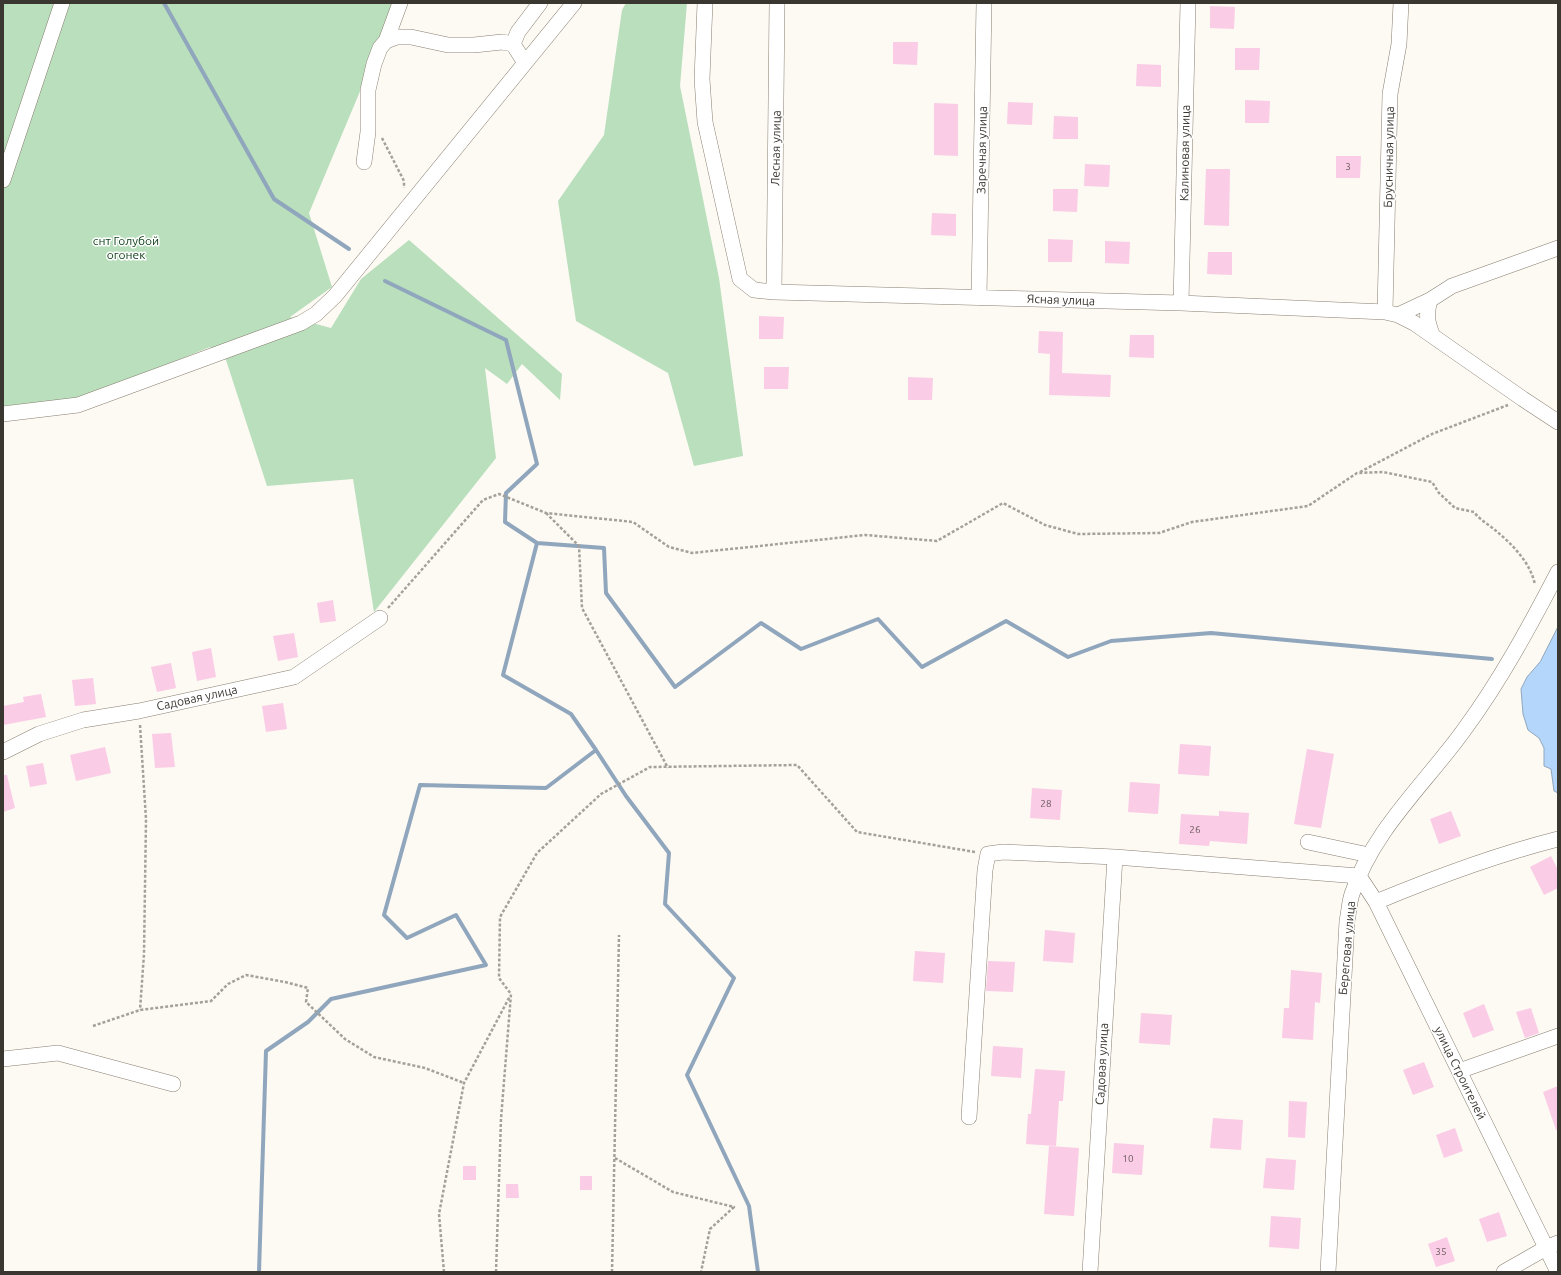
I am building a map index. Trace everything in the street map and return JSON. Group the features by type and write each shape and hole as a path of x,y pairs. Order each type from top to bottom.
{"street":[{"path":"3,180 62,3"},
{"path":"364,162 368,132 368,90 374,64 380,48 386,41 400,3"},
{"path":"513,44 518,32 540,3"},
{"path":"3,414 78,405 301,323 316,314 335,296 574,3"},
{"name":"Ясная улица","path":"705,3 702,79 705,122 740,279 754,290 774,292 1181,303 1392,314"},
{"name":"Лесная улица","path":"774,292 777,3"},
{"name":"Заречная улица","path":"979,298 984,3"},
{"name":"Калиновая улица","path":"1181,303 1188,3"},
{"name":"Брусничная улица","path":"1392,314 1390,94 1399,44 1401,3"},
{"path":"386,41 397,37 411,37 448,44 474,45 502,42 513,44 525,63"},
{"path":"1392,314 1430,300 1452,286 1558,248"},
{"path":"1430,300 1427,311 1427,322 1432,334"},
{"path":"1392,314 1414,323 1432,334 1558,422"},
{"name":"Береговая улица","path":"1328,1272 1347,921 1351,896 1369,855 1382,833 1463,731 1491,690 1558,572"},
{"name":"Садовая улица","path":"3,752 39,734 83,720 139,711 294,677 380,618"},
{"path":"1376,902 1446,873 1525,847 1558,839"},
{"path":"1308,842 1369,855"},
{"path":"969,1117 985,870 988,854 1003,852 1115,857 1359,876"},
{"name":"Садовая улица","path":"1090,1272 1115,857"},
{"name":"улица Строителей","path":"1359,876 1376,902 1459,1071 1552,1246 1558,1272"},
{"path":"1459,1071 1558,1036"},
{"path":"3,1059 58,1053 173,1084"},
{"path":"1504,1272 1552,1246"}],"path":[{"path":"380,135 404,180 404,189 402,194"},
{"path":"380,618 483,500 499,494 508,499 546,513 633,522 669,547 692,553 865,535 937,541 1004,503 1045,525 1078,534 1159,533 1192,522 1308,506 1357,473 1432,434 1523,399"},
{"path":"1357,473 1383,472 1432,482 1439,493 1455,508 1474,512 1480,519 1511,543 1533,574 1535,585 1544,599"},
{"path":"546,513 579,546 582,608 668,768"},
{"path":"139,711 146,818 144,954 140,1010"},
{"path":"496,1272 501,1120 511,994 499,978 500,917 537,853 601,794 650,767 668,768 797,765 857,832 988,854"},
{"path":"612,1272 619,935"},
{"path":"93,1026 140,1010 211,1001 228,984 246,975 308,988 306,1002 345,1039 374,1057 425,1068 464,1083"},
{"path":"444,1272 439,1214 464,1083 511,994"},
{"path":"615,1158 674,1192 734,1207 710,1230 701,1272"}],"green space":[{"name":"снт Голубой огонек","path":"3,3 397,3 309,213 332,287 290,317 331,328 361,279 409,240 562,374 560,400 522,364 507,384 485,368 496,458 374,612 353,479 267,486 226,360 210,347 75,402 3,406"},
{"path":"626,3 687,3 680,86 719,278 743,456 694,466 668,373 576,321 558,201 604,135 622,10"}],"water":[{"path":"1558,627 1558,793 1554,791 1551,769 1544,766 1544,748 1539,738 1528,730 1523,714 1521,689 1527,677 1540,662"}],"building":[{"path":"1210,6 1235,7 1234,29 1210,28"},
{"path":"893,42 918,42 917,65 893,64"},
{"path":"1235,48 1260,48 1259,70 1235,70"},
{"path":"1137,64 1161,65 1161,87 1136,86"},
{"path":"1245,100 1270,101 1269,123 1245,123"},
{"path":"1008,102 1033,103 1032,125 1007,124"},
{"path":"934,103 958,104 958,156 934,155"},
{"path":"1054,116 1078,117 1078,139 1053,139"},
{"path":"1336,156 1361,156 1360,178 1336,178"},
{"path":"1085,164 1110,165 1109,187 1084,186"},
{"path":"1206,169 1230,169 1229,226 1204,225"},
{"path":"1053,189 1078,189 1077,212 1053,211"},
{"path":"932,213 956,214 956,236 931,235"},
{"path":"1048,239 1073,240 1072,262 1048,262"},
{"path":"1105,241 1130,242 1129,264 1105,263"},
{"path":"1208,252 1232,252 1232,275 1207,274"},
{"path":"759,316 784,317 783,339 759,339"},
{"path":"1039,331 1063,332 1062,373 1111,375 1110,397 1049,395 1050,354 1038,353"},
{"path":"1130,335 1154,335 1154,358 1129,357"},
{"path":"764,367 789,367 788,389 764,389"},
{"path":"908,377 933,378 932,400 908,400"},
{"path":"333,600 336,621 320,623 317,603"},
{"path":"294,633 298,657 278,661 273,636"},
{"path":"211,648 216,677 197,681 192,652"},
{"path":"171,663 176,688 157,692 151,667"},
{"path":"93,678 96,704 75,706 72,680"},
{"path":"41,694 46,717 3,725 3,706 24,702 23,697"},
{"path":"283,703 287,729 266,732 262,706"},
{"path":"171,733 175,767 155,768 152,734"},
{"path":"1180,744 1211,746 1209,776 1178,774"},
{"path":"105,747 111,773 76,781 70,755"},
{"path":"1307,749 1334,754 1321,828 1294,824"},
{"path":"43,763 47,784 30,787 26,766"},
{"path":"3,775 7,775 15,808 3,812"},
{"path":"1130,782 1160,784 1158,814 1128,812"},
{"path":"1032,788 1062,790 1060,820 1030,818"},
{"path":"1219,811 1249,813 1247,844 1210,841 1209,846 1179,844 1181,814 1219,816"},
{"path":"1451,811 1461,836 1439,844 1430,819"},
{"path":"1551,856 1558,870 1558,888 1544,895 1530,867"},
{"path":"1045,930 1075,933 1073,963 1043,961"},
{"path":"915,951 945,953 943,983 913,981"},
{"path":"988,961 1015,962 1013,992 986,991"},
{"path":"1291,970 1322,973 1320,1003 1315,1002 1313,1040 1282,1038 1284,1008 1289,1008"},
{"path":"1484,1004 1494,1030 1473,1038 1463,1013"},
{"path":"1531,1008 1539,1033 1525,1038 1516,1012"},
{"path":"1141,1013 1172,1015 1170,1045 1139,1043"},
{"path":"993,1046 1023,1048 1021,1078 991,1076"},
{"path":"1424,1062 1434,1087 1413,1095 1403,1070"},
{"path":"1035,1069 1065,1071 1063,1101 1059,1101 1056,1146 1026,1144 1028,1114 1031,1114"},
{"path":"1558,1086 1558,1130 1556,1130 1543,1092"},
{"path":"1289,1101 1307,1102 1305,1138 1288,1137"},
{"path":"1213,1118 1243,1120 1241,1150 1210,1148"},
{"path":"1455,1128 1463,1151 1444,1158 1436,1135"},
{"path":"1114,1143 1144,1145 1142,1175 1112,1173"},
{"path":"1049,1146 1079,1148 1074,1216 1044,1214"},
{"path":"1266,1158 1296,1160 1294,1190 1263,1188"},
{"path":"463,1166 476,1166 476,1180 463,1180"},
{"path":"580,1176 592,1176 592,1190 580,1190"},
{"path":"506,1184 518,1184 519,1198 506,1198"},
{"path":"1499,1212 1507,1236 1487,1242 1479,1219"},
{"path":"1271,1216 1301,1218 1299,1249 1269,1247"},
{"path":"1447,1237 1455,1261 1436,1267 1428,1244"}],"waterway":[{"path":"164,3 274,199 349,249"},
{"path":"259,1272 266,1051 308,1022 331,999 486,965 456,915 407,938 384,915 420,785 546,788 596,750 571,714 503,675 537,543 505,522 506,493 537,464 506,340 385,281"},
{"path":"537,543 604,548 606,593 675,687 761,623 801,649 878,619 922,667 1006,621 1068,657 1111,641 1211,633 1492,659"},
{"path":"596,750 626,796 669,853 665,904 734,978 687,1075 749,1206 758,1272"}]}
